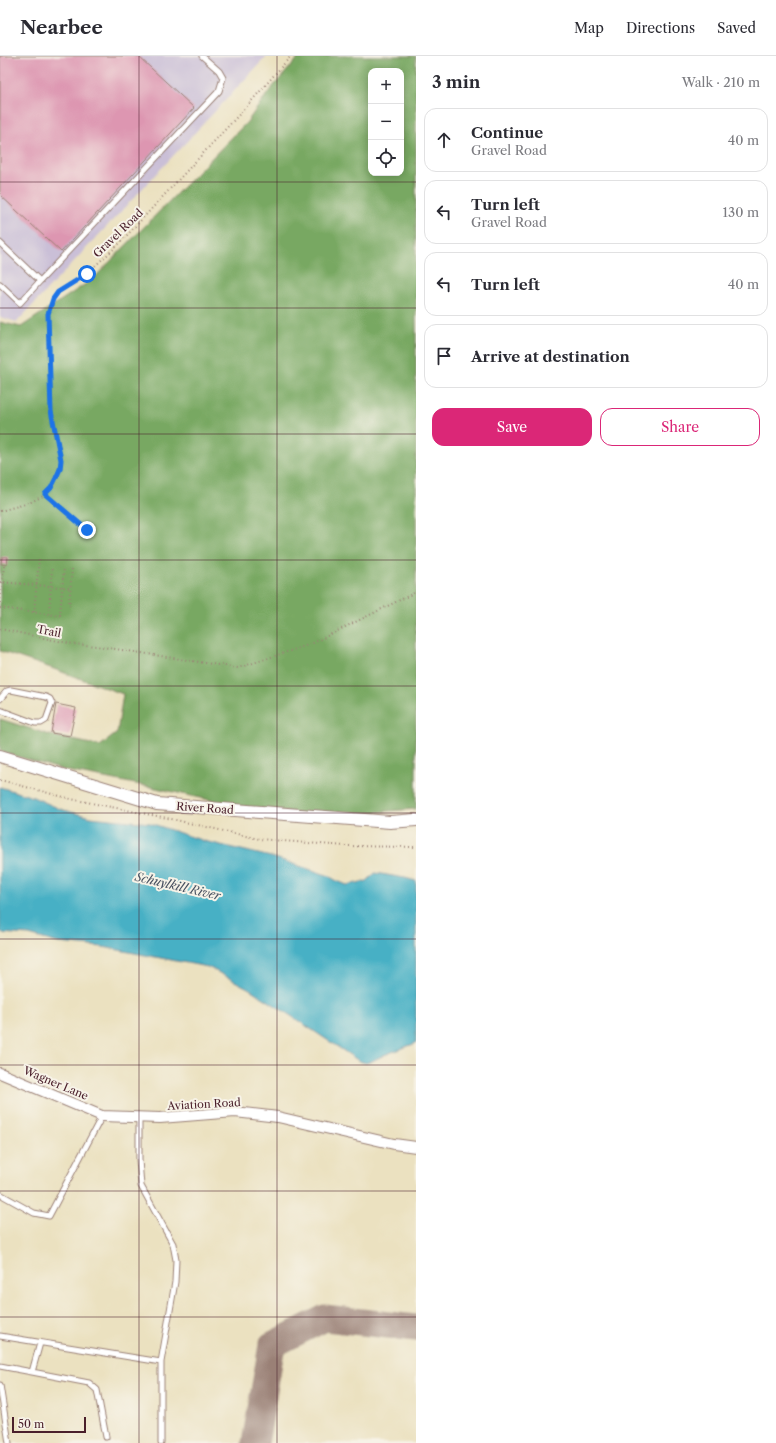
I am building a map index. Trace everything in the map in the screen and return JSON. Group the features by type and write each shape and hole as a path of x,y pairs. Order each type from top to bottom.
{"street":[{"name":"River Road","path":"0,756 157,804 390,822 416,820"},
{"name":"Wagner Lane","path":"0,1073 102,1116"},
{"name":"Aviation Road","path":"102,1116 160,1118 235,1112 278,1116 394,1144 416,1147"}],"lane":[{"path":"0,284 20,302 219,91 223,78 219,71 202,56"},
{"path":"0,243 40,281"},
{"path":"0,699 7,691 11,690 46,697 50,699 52,703 46,720 41,723 36,723 0,710"},
{"path":"0,1194 34,1213 49,1216 102,1116"},
{"path":"139,1117 139,1160 141,1186 172,1244 176,1260 175,1282 161,1362 161,1443"},
{"path":"0,1336 161,1362"},
{"path":"32,1372 40,1343"},
{"path":"0,1366 89,1383 97,1390 106,1437"},
{"path":"0,1385 9,1443"}],"path":[{"name":"Gravel Road","path":"0,511 29,503 45,494 51,488 60,469 61,460 51,411 50,393 48,314 53,299 58,292 87,274 118,246 291,56"},
{"path":"45,494 87,530"},
{"path":"34,612 39,559"},
{"path":"0,603 4,566"},
{"path":"49,614 52,568"},
{"path":"0,608 61,615 64,568"},
{"path":"68,606 72,569"},
{"path":"1,583 70,588"},
{"name":"Trail","path":"0,629 73,644 96,646 238,668 311,644 416,592"},
{"path":"0,780 71,799 259,838 345,846 416,847"}],"shaded area":[{"path":"0,56 267,56 17,322 0,317"}],"green space":[{"path":"300,56 416,56 416,809 320,816 237,806 63,770 0,751 0,719 50,735 100,746 117,733 123,694 0,651 0,322 21,327 93,279 247,122 270,90"}],"water":[{"name":"Schuylkill River","path":"0,787 33,797 60,809 90,817 150,823 204,841 275,858 327,875 347,885 367,881 375,873 416,881 416,1043 366,1063 359,1061 248,988 208,967 103,947 58,943 29,935 0,933"}],"building":[{"path":"0,56 138,56 194,108 61,252 0,195"},
{"path":"2,557 8,557 7,565 1,564"},
{"path":"56,704 76,708 70,736 51,733"}],"taxiway":[{"path":"255,1443 272,1345 325,1318 416,1328"}],"route":[{"path":"87,274 58,292 53,299 48,314 51,411 61,460 60,469 56,478 51,488 45,494 87,530"}]}
